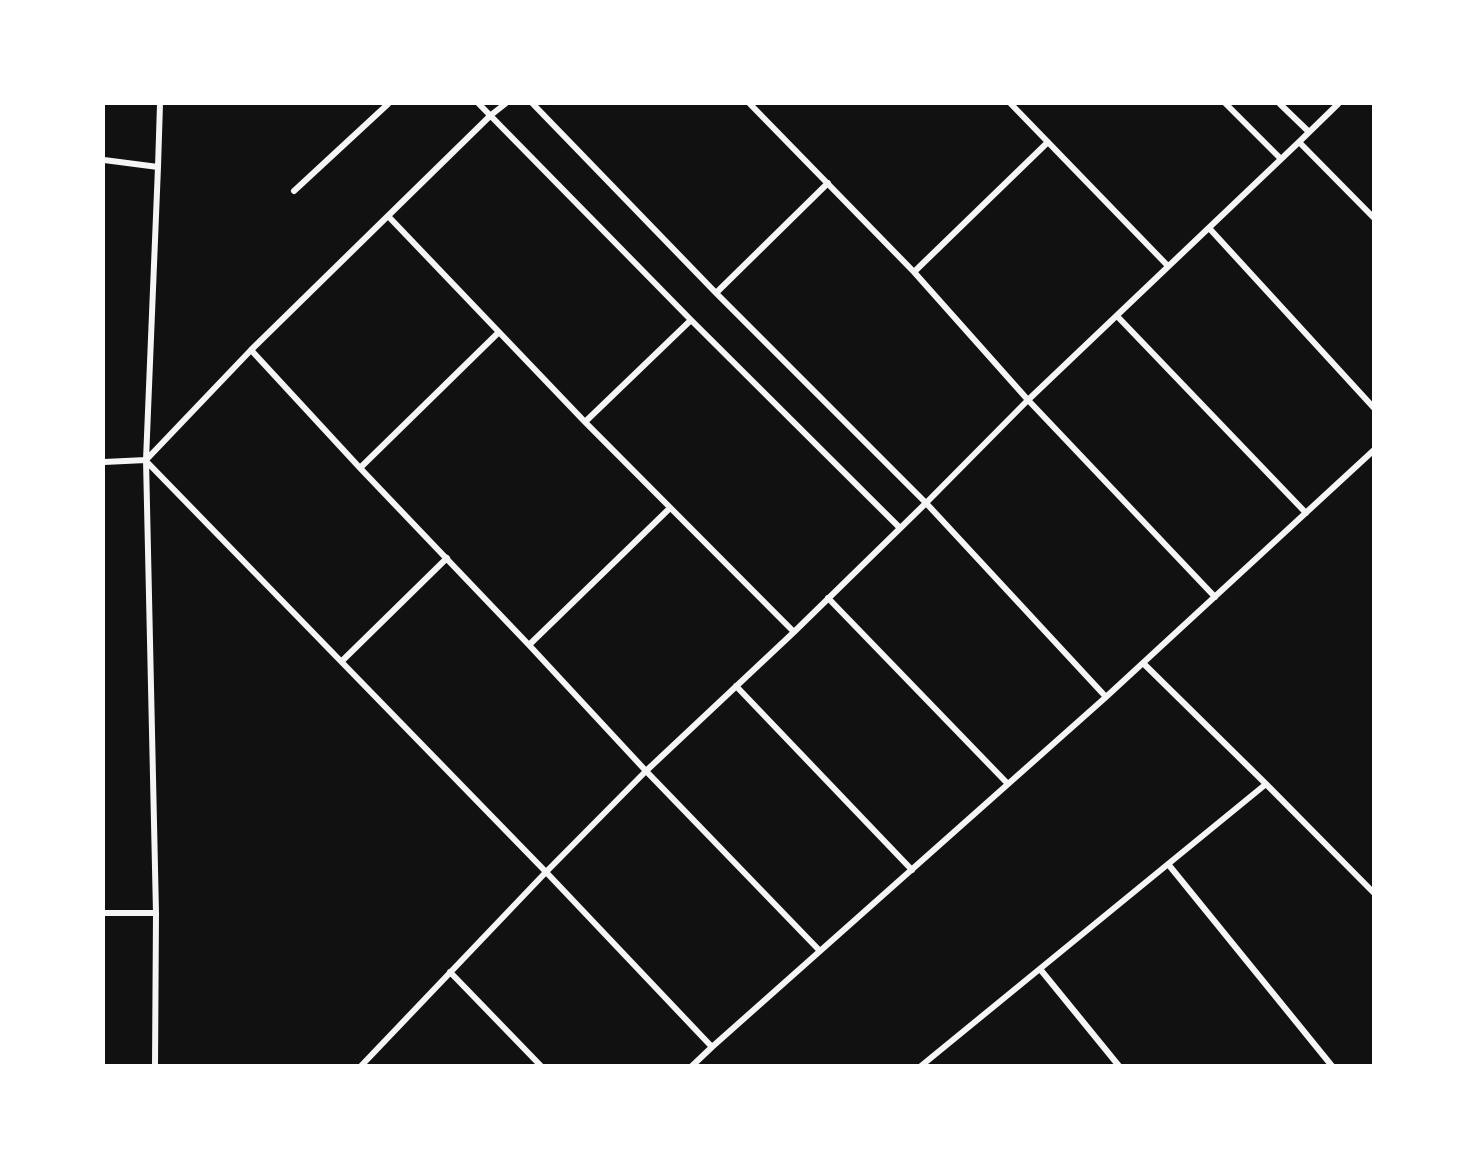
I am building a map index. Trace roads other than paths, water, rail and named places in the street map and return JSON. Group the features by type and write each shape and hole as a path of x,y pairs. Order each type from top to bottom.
{"street":[{"path":"155,1065 156,913 146,460 159,104"},
{"path":"294,191 388,104"},
{"path":"479,104 900,528"},
{"path":"104,462 146,460 251,350 491,115 505,104"},
{"path":"533,104 716,293 926,502 1106,697"},
{"path":"750,104 914,272 1028,400 1215,597"},
{"path":"1011,104 1168,266"},
{"path":"1226,104 1281,159"},
{"path":"1280,104 1309,132"},
{"path":"364,1064 546,872 646,771 794,632 1028,400 1338,104"},
{"path":"914,272 1048,141"},
{"path":"1299,142 1374,218"},
{"path":"104,160 158,166"},
{"path":"716,293 828,183"},
{"path":"388,216 585,422 794,632"},
{"path":"1209,228 1374,408"},
{"path":"1117,316 1306,513"},
{"path":"585,422 691,320"},
{"path":"360,468 499,332"},
{"path":"251,350 646,771 820,951"},
{"path":"692,1065 1106,697 1374,450"},
{"path":"146,460 546,872 712,1047"},
{"path":"529,645 670,508"},
{"path":"342,661 447,558"},
{"path":"828,597 1008,784"},
{"path":"1143,663 1374,893"},
{"path":"736,686 912,870"},
{"path":"921,1065 1266,784"},
{"path":"1168,864 1332,1065"},
{"path":"104,913 156,913"},
{"path":"1040,969 1119,1065"},
{"path":"450,972 541,1065"}]}
